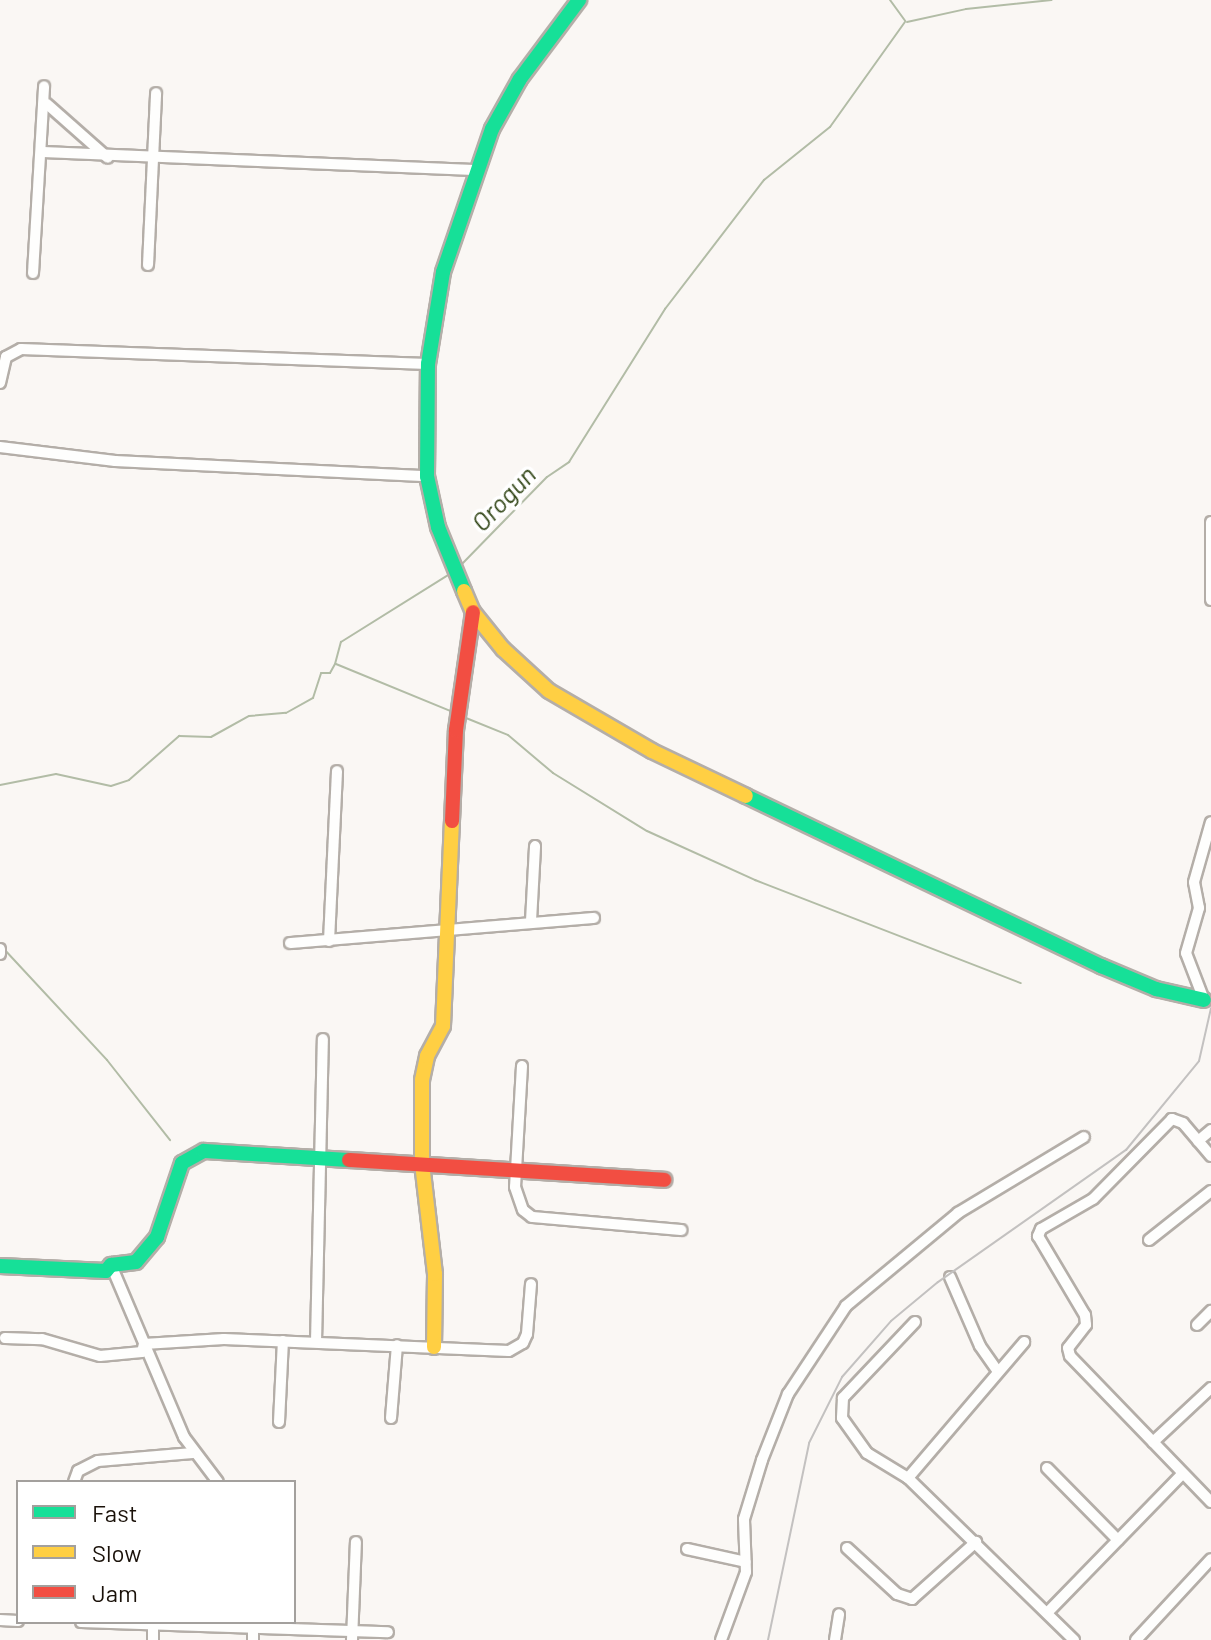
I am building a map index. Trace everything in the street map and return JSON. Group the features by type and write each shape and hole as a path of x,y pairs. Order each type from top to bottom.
{"street":[{"path":"579,0 506,102 475,170 443,272 428,364 427,476 438,527 473,612 503,649 549,691 652,751 1101,966 1156,989 1204,1000"},
{"path":"33,273 44,86"},
{"path":"148,265 156,93"},
{"path":"47,104 108,158"},
{"path":"42,152 108,158 154,156 475,170"},
{"path":"0,383 6,357 21,349 428,364"},
{"path":"0,447 115,461 427,476"},
{"path":"1211,522 1211,600"},
{"path":"434,1347 435,1274 422,1163 422,1080 427,1056 443,1026 456,730 473,612"},
{"path":"329,941 337,771"},
{"path":"1204,1000 1186,953 1199,908 1194,882 1211,822"},
{"path":"531,921 535,846"},
{"path":"290,943 594,918"},
{"path":"316,1342 323,1039"},
{"path":"522,1066 515,1168 518,1201 532,1217 681,1230"},
{"path":"1211,1156 1183,1123 1172,1119 1162,1125 1116,1179 1038,1236 1085,1315 1086,1325 1068,1352 1211,1502"},
{"path":"1198,1141 1211,1130"},
{"path":"721,1640 746,1562 744,1519 762,1460 788,1394 846,1306 958,1213 1084,1137"},
{"path":"0,1266 106,1271 111,1265 146,1255 157,1237 177,1171 191,1156 204,1151 515,1168 664,1180"},
{"path":"1149,1240 1211,1191"},
{"path":"111,1265 193,1453 216,1480"},
{"path":"950,1277 980,1346 997,1370"},
{"path":"144,1344 283,1341 516,1349 527,1334 531,1284"},
{"path":"1197,1325 1211,1311"},
{"path":"915,1322 843,1398 840,1409 867,1453 908,1478 1074,1640"},
{"path":"5,1338 57,1341 100,1356 142,1352 144,1344"},
{"path":"279,1422 283,1341"},
{"path":"908,1478 1024,1342"},
{"path":"391,1418 397,1345"},
{"path":"1153,1442 1211,1388"},
{"path":"75,1480 78,1471 98,1461 193,1453"},
{"path":"1047,1468 1118,1540"},
{"path":"1047,1613 1182,1474"},
{"path":"352,1635 356,1542"},
{"path":"847,1548 897,1594 912,1599 976,1542"},
{"path":"687,1549 746,1562"},
{"path":"1136,1640 1211,1559"},
{"path":"835,1640 839,1614"},
{"path":"253,1640 253,1624 352,1635 388,1632"}],"waterway":[{"path":"890,0 905,21"},
{"path":"907,22 966,9 1052,0"},
{"name":"Orogun","path":"461,565 547,477 569,462 665,309 764,180 830,127 905,22"},
{"name":"Orogun","path":"0,785 56,774 111,786 129,780 179,736 211,737 249,716 286,713 313,698 321,673 330,673 335,664 341,642 450,574"},
{"path":"336,664 453,712"},
{"path":"466,718 508,735 553,773 647,831 755,880 1021,983"},
{"path":"3,948 107,1060 170,1140"}],"railway":[{"path":"768,1640 809,1443 842,1377 891,1321 938,1282 1126,1150 1199,1061 1211,1008"}],"traffic: fast":[{"path":"464,591 438,527 427,476 428,364 443,272 492,129 520,79 579,0"},
{"path":"746,796 1101,966 1156,989 1204,1000"},
{"path":"0,1266 106,1271 111,1265 136,1262 157,1237 182,1163 204,1151 349,1160"}],"traffic: slow":[{"path":"464,591 473,612 503,649 549,691 652,751 746,796"},
{"path":"434,1347 435,1274 422,1163 422,1080 427,1056 443,1026 452,821"}],"traffic: jam":[{"path":"452,821 456,730 473,612"},
{"path":"349,1160 664,1180"}]}
